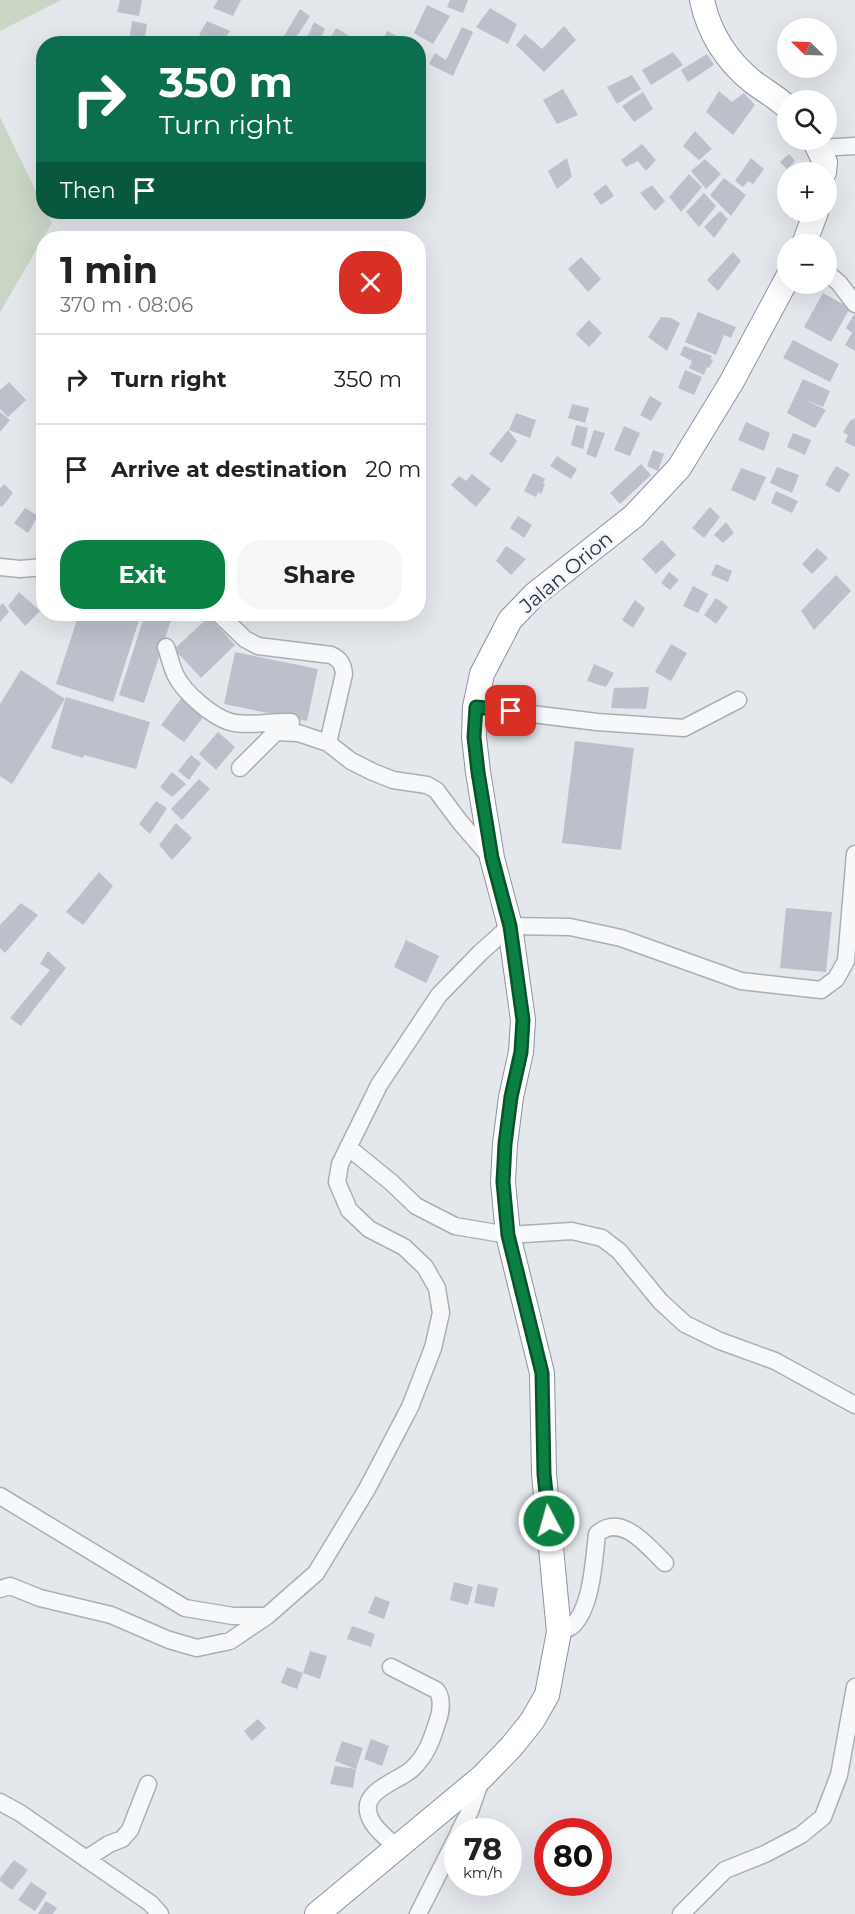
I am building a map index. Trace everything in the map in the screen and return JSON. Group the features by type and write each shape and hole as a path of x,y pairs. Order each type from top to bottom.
{"highway":[{"path":"702,0 708,24 722,50 732,63 777,100"},
{"name":"Jalan Orion","path":"317,1914 482,1777 512,1746 532,1721 547,1695 559,1632 544,1474 542,1373 508,1235 503,1182 505,1144 511,1097 521,1052 523,1020 510,926 492,858 478,772 474,737 482,674 510,620 534,595 634,516 679,468 731,383 779,294"}],"street":[{"path":"837,140 855,138"},
{"path":"837,144 855,146"},
{"path":"837,281 855,304"},
{"path":"0,567 36,568"},
{"path":"226,621 245,639 258,646 331,655 338,658 344,667 344,674 321,741"},
{"path":"166,647 175,675 181,684 188,693 222,719 233,723 302,724 321,741 351,761 373,772 393,780 428,785 436,790 460,822 492,858"},
{"path":"476,707 597,722 684,728 738,700"},
{"path":"240,768 276,732 298,733 321,741"},
{"path":"0,1589 10,1586 40,1599 111,1615 169,1640 197,1648 230,1641 267,1616 316,1573 367,1489 410,1407 433,1348 441,1313 437,1288 424,1267 404,1247 369,1229 349,1210 337,1182 339,1164 379,1085 439,995 510,926 570,927 621,938 741,981 821,990 836,979 846,961 855,854"},
{"path":"348,1147 416,1206 456,1226 508,1235 572,1231 602,1238 619,1251 660,1301 685,1324 720,1341 775,1361 855,1405"},
{"path":"0,1496 185,1608 233,1616 267,1616"},
{"path":"559,1632 572,1626 587,1599 597,1534 602,1529 614,1527 626,1529 641,1539 665,1563"},
{"path":"392,1667 440,1693 440,1714 427,1752 411,1770 371,1796 367,1809 372,1823 396,1847"},
{"path":"681,1914 725,1870 765,1854 801,1835 824,1817 839,1775 855,1687"},
{"path":"466,1818 482,1777"},
{"path":"86,1859 109,1844 122,1839 130,1830 148,1784"},
{"path":"0,1802 150,1903 160,1914"},
{"path":"418,1914 444,1861"}],"green space":[{"path":"0,0 61,0 0,31"},
{"path":"0,117 36,192 36,219 50,219 52,223 47,231 36,231 36,250 0,312"}],"building":[{"path":"120,0 142,0 139,16 117,12"},
{"path":"218,0 241,0 233,16 213,8"},
{"path":"450,0 468,0 463,13 447,7"},
{"path":"427,5 450,16 433,44 426,40 426,36 414,33"},
{"path":"490,8 517,24 508,44 476,27"},
{"path":"300,9 310,16 297,36 284,36"},
{"path":"132,21 147,24 145,36 130,36"},
{"path":"207,21 230,31 227,36 199,35"},
{"path":"314,22 325,29 322,36 308,36"},
{"path":"564,26 576,40 544,72 516,45 525,34 542,49"},
{"path":"462,27 473,32 453,76 429,64 435,53 446,60"},
{"path":"336,28 350,36 332,36"},
{"path":"387,31 397,36 385,36"},
{"path":"673,52 683,65 651,85 642,70"},
{"path":"707,54 714,65 688,82 681,70"},
{"path":"632,75 641,89 617,104 607,87"},
{"path":"563,89 578,115 557,124 543,100"},
{"path":"719,91 732,102 744,93 755,105 733,135 706,112"},
{"path":"643,92 653,109 634,122 622,106"},
{"path":"695,131 712,149 699,160 683,146"},
{"path":"642,144 656,160 646,171 638,161 626,167 621,160"},
{"path":"789,154 795,161 794,162 780,162"},
{"path":"567,158 572,177 557,189 548,171"},
{"path":"751,158 764,169 753,184 748,181 743,187 735,181"},
{"path":"705,159 721,174 706,189 691,171"},
{"path":"689,174 702,187 681,212 669,197"},
{"path":"724,178 746,195 731,216 710,195"},
{"path":"606,184 614,196 601,205 593,194"},
{"path":"652,185 665,201 655,211 640,193"},
{"path":"704,193 716,206 699,227 686,212"},
{"path":"720,211 728,219 714,238 704,227"},
{"path":"733,252 741,261 718,291 707,280"},
{"path":"581,257 601,279 588,292 568,269"},
{"path":"822,294 850,308 831,342 804,327"},
{"path":"698,312 736,327 731,338 724,335 716,355 685,342"},
{"path":"855,313 855,351 845,345 852,333 846,328"},
{"path":"661,317 671,318 680,323 667,351 648,337"},
{"path":"589,320 602,333 589,347 576,334"},
{"path":"793,340 839,364 830,382 783,358"},
{"path":"684,346 712,356 710,359 713,360 704,375 689,368 692,361 680,355"},
{"path":"685,370 702,377 694,395 678,388"},
{"path":"803,379 830,391 823,407 803,399 826,410 815,428 787,413"},
{"path":"9,382 26,400 8,417 0,409 0,390"},
{"path":"650,396 662,403 651,421 640,415"},
{"path":"572,404 589,408 585,423 568,418"},
{"path":"0,412 10,420 0,432"},
{"path":"516,413 536,420 530,438 509,430"},
{"path":"855,418 855,447 845,442 848,435 843,432 850,421"},
{"path":"746,422 770,433 764,451 738,440"},
{"path":"576,425 588,428 583,449 571,445"},
{"path":"624,426 640,433 630,456 614,450"},
{"path":"508,430 517,441 502,463 489,454"},
{"path":"594,430 605,433 596,458 586,454"},
{"path":"793,433 811,440 805,455 787,447"},
{"path":"653,450 664,454 658,471 647,466"},
{"path":"557,456 577,469 571,479 550,466"},
{"path":"641,464 651,475 620,504 610,493"},
{"path":"836,466 850,474 839,493 825,485"},
{"path":"777,467 799,475 792,493 770,483"},
{"path":"741,468 766,477 755,501 731,490"},
{"path":"533,473 545,479 541,494 538,492 536,497 524,491"},
{"path":"472,474 491,489 476,507 451,485 459,476 466,481"},
{"path":"4,484 13,493 2,507 0,506 0,489"},
{"path":"776,491 798,501 792,513 771,503"},
{"path":"710,507 720,517 704,538 692,528"},
{"path":"25,508 36,515 36,519 28,533 14,523"},
{"path":"518,516 532,525 524,538 510,528"},
{"path":"726,522 734,533 723,543 714,535"},
{"path":"662,540 676,555 656,574 642,559"},
{"path":"506,546 526,559 511,575 496,561"},
{"path":"817,548 828,558 812,574 802,564"},
{"path":"716,564 732,571 728,582 711,575"},
{"path":"669,572 679,580 670,590 661,583"},
{"path":"836,575 851,591 814,630 801,611"},
{"path":"693,586 708,594 698,613 683,606"},
{"path":"19,592 36,607 36,615 25,626 8,606"},
{"path":"716,598 728,607 716,624 704,615"},
{"path":"635,600 645,608 633,628 622,620"},
{"path":"3,603 9,612 0,622 0,606"},
{"path":"77,621 139,621 113,702 56,684"},
{"path":"143,621 171,621 144,703 119,695"},
{"path":"205,621 213,621 235,645 201,678 174,649"},
{"path":"671,644 687,653 671,681 655,672"},
{"path":"235,652 318,669 307,721 224,704"},
{"path":"594,664 614,673 606,687 587,681"},
{"path":"21,670 65,699 12,784 0,776 0,704"},
{"path":"649,687 646,709 611,708 614,688"},
{"path":"185,693 208,711 184,742 161,725"},
{"path":"66,697 150,722 136,769 84,755 83,758 51,748"},
{"path":"218,732 235,747 216,770 199,754"},
{"path":"575,741 634,748 621,850 562,843"},
{"path":"191,755 201,763 189,780 178,771"},
{"path":"172,772 186,784 172,797 160,787"},
{"path":"199,779 210,789 182,820 171,809"},
{"path":"156,801 167,808 150,834 139,824"},
{"path":"176,823 192,838 172,860 159,845"},
{"path":"99,872 113,886 83,925 66,912"},
{"path":"21,903 38,915 5,953 0,948 0,925"},
{"path":"786,908 832,912 826,972 780,968"},
{"path":"406,940 439,956 426,983 394,967"},
{"path":"48,951 66,968 21,1026 10,1018 50,970 40,964"},
{"path":"454,1582 473,1587 468,1605 450,1600"},
{"path":"478,1584 498,1588 494,1607 474,1603"},
{"path":"375,1596 390,1602 384,1619 368,1613"},
{"path":"352,1626 375,1634 371,1647 347,1639"},
{"path":"310,1651 327,1656 320,1679 303,1673"},
{"path":"287,1667 303,1673 297,1689 281,1683"},
{"path":"258,1719 266,1728 252,1741 244,1731"},
{"path":"371,1739 389,1746 382,1766 364,1759"},
{"path":"342,1741 363,1748 356,1769 335,1761"},
{"path":"335,1766 356,1769 353,1788 330,1784"},
{"path":"14,1860 28,1870 12,1890 0,1881 0,1878"},
{"path":"31,1882 47,1893 35,1911 18,1900"},
{"path":"46,1901 57,1908 53,1914 38,1914"}],"route":[{"path":"511,711 476,707 474,737 492,858 510,926 523,1020 521,1052 511,1097 505,1144 503,1182 508,1235 542,1373 544,1474 549,1521"}]}
